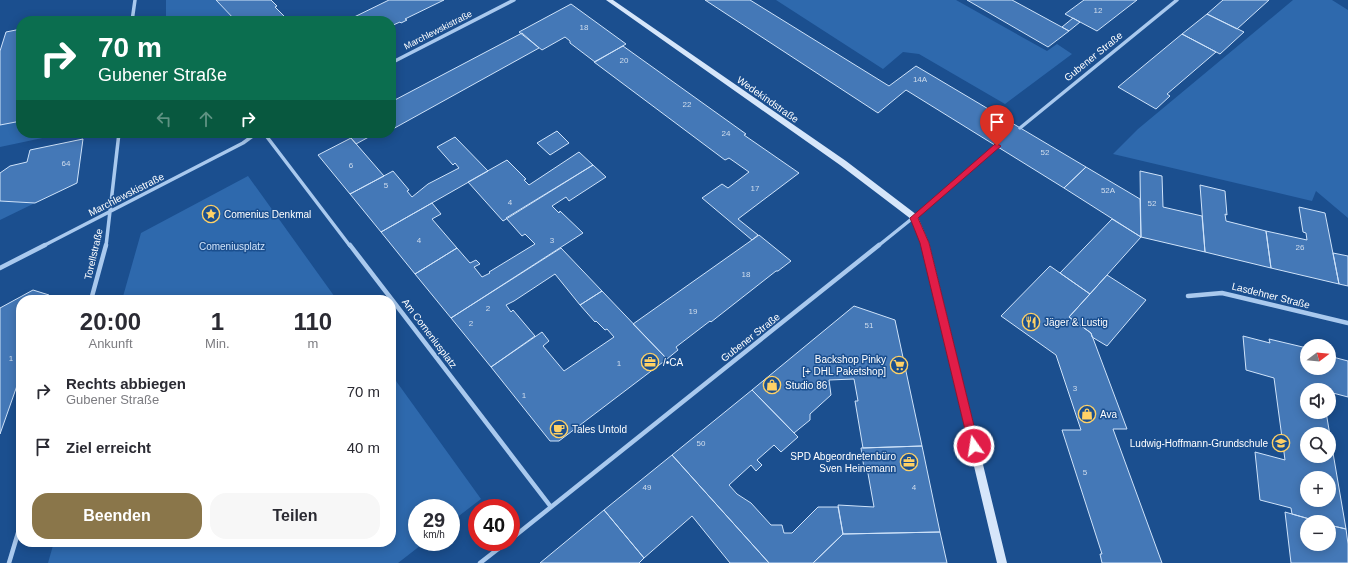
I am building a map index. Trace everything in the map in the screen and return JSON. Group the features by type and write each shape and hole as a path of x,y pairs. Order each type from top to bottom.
{"street":[{"path":"133,16 135,0"},
{"name":"Marchlewskistraße","path":"396,60 514,0"},
{"name":"Wedekindstraße","path":"609,0 861,176 914,218"},
{"name":"Gubener Straße","path":"1020,128 1177,0"},
{"name":"Torellstraße","path":"92,295 104,252 111,211 118,138"},
{"name":"Marchlewskistraße","path":"0,268 243,143 250,138"},
{"name":"Am Comeniusplatz","path":"268,138 388,295"},
{"path":"914,218 925,243 1002,563"},
{"name":"Gubener Straße","path":"520,531 914,218"},
{"name":"Lasdehner Straße","path":"1188,296 1222,292 1348,323"},
{"name":"Am Comeniusplatz","path":"396,305 551,507"},
{"path":"9,563 16,540"},
{"path":"482,563 496,551"}],"lane":[{"name":"Gubener Straße","path":"914,218 997,146"}],"green space":[{"path":"166,0 216,0 231,16 166,16"},
{"path":"776,0 956,0 1047,51 1057,44 1072,54 1005,104 919,54 903,52 883,69"},
{"path":"1293,0 1332,0 1348,10 1348,218 1316,191 1312,201 1113,154 1138,129"},
{"path":"16,122 16,138 42,138 0,147 0,125"},
{"name":"Comeniusplatz","path":"248,176 333,295 123,295 141,233"},
{"path":"0,201 35,203 0,220"},
{"path":"396,381 481,499 468,499 468,509 460,515 460,499 408,499 408,551 413,551 398,563 48,563 53,547 396,547"}],"building":[{"path":"216,0 271,0 277,6 275,7 284,16 231,16"},
{"path":"389,0 444,0 405,19 407,20 401,23 396,24 396,16 356,16"},
{"path":"705,0 750,0 889,86 916,66 1086,167 1064,188 906,90 878,113"},
{"path":"967,0 1012,0 1069,31 1048,47"},
{"path":"1084,0 1137,0 1097,31 1065,14"},
{"path":"1223,0 1269,0 1237,29 1207,14"},
{"path":"571,4 626,44 595,62 570,43 570,41 565,37 542,50 519,32"},
{"path":"1207,14 1244,32 1220,54 1182,34"},
{"path":"1073,18 1080,22 1069,31 1062,27"},
{"path":"16,30 16,122 0,125 0,51 6,32"},
{"path":"522,33 539,48 396,127 396,99"},
{"path":"1182,34 1216,52 1167,94 1170,96 1156,109 1118,87"},
{"path":"623,46 746,134 744,135 799,173 738,219 758,235 752,240 702,198 722,184 728,188 749,172 729,158 725,160 594,62"},
{"path":"557,131 569,143 550,155 537,143"},
{"path":"455,137 488,171 381,232 350,194 393,171 409,190 407,191 412,197 428,184 459,168 455,163 453,165 437,147"},
{"path":"351,138 367,138 356,144"},
{"path":"351,138 384,176 350,194 318,155"},
{"path":"83,139 77,183 35,203 0,201 0,173 10,166 27,162 30,150"},
{"path":"579,152 593,165 503,221 468,182 507,160 526,179 524,180 529,185"},
{"path":"593,165 606,177 569,201 566,197 552,206 559,213 560,211 583,233 451,318 415,274 457,248 470,263 476,260 480,264 474,267 482,277 490,273 489,272 535,244 525,234 522,236 506,218"},
{"path":"1086,167 1140,199 1141,237 1064,188"},
{"path":"1140,171 1162,176 1163,207 1202,216 1205,252 1141,237"},
{"path":"1200,185 1225,191 1226,221 1266,231 1271,268 1205,252"},
{"path":"432,203 441,214 432,219 457,248 415,274 381,232"},
{"path":"1299,207 1325,213 1339,284 1271,268 1266,231 1307,240 1306,233 1303,232"},
{"path":"1112,219 1141,237 1090,294 1060,273"},
{"path":"759,235 791,261 676,347 678,350 667,359 633,324"},
{"path":"561,248 602,291 580,305 555,274 506,305 511,312 513,310 535,336 491,367 451,318"},
{"path":"1333,253 1348,256 1348,286 1339,284"},
{"path":"1050,266 1090,294 1069,317 1091,333 1127,429 1113,429 1162,563 1102,563 1100,554 1102,554 1062,430 1081,430 1056,355 1001,316"},
{"path":"1107,275 1146,300 1107,346 1092,337 1091,333 1069,317"},
{"path":"33,290 49,295 24,295"},
{"path":"602,291 667,359 559,441 550,441 491,367 542,332 549,341 543,346 564,371 614,337 607,329 605,330 596,321 595,322 580,305"},
{"path":"16,299 16,389 0,434 0,308"},
{"path":"854,306 895,320 922,446 863,448 855,401 858,401 854,379 829,380 831,395 810,414 810,420 794,433 752,390"},
{"path":"1243,336 1270,343 1269,339 1300,346 1300,375 1336,375 1336,358 1348,361 1348,397 1336,394 1336,383 1300,383 1300,419 1327,419 1329,427 1300,427 1300,463 1335,463 1346,529 1336,527 1336,515 1300,515 1300,516 1292,514 1291,508 1260,500 1255,452 1285,460 1274,378 1246,370"},
{"path":"752,390 798,437 781,452 774,445 757,460 762,465 756,471 751,465 729,485 737,494 751,503 771,525 782,525 784,533 792,533 818,507 838,507 843,534 813,563 769,563 672,455"},
{"path":"922,446 940,532 843,534 838,505 874,507 867,468 864,468 861,448"},
{"path":"672,455 769,563 730,563 692,516 644,558 604,510"},
{"path":"604,510 644,558 639,563 540,563"},
{"path":"1285,512 1300,516 1300,551 1336,551 1336,527 1346,529 1348,563 1291,563"},
{"path":"940,532 947,563 813,563 843,534"}],"place":[{"name":"Comenius Denkmal","path":"211,214"},
{"name":"Jäger & Lustig","path":"1031,322"},
{"name":"/•CA","path":"650,362"},
{"name":"Backshop Pinky [+ DHL Paketshop]","path":"899,365"},
{"name":"Studio 86","path":"772,385"},
{"name":"Ava","path":"1087,414"},
{"name":"Tales Untold","path":"559,429"},
{"name":"Ludwig-Hoffmann-Grundschule","path":"1281,443"},
{"name":"SPD Abgeordnetenbüro Sven Heinemann","path":"909,462"}],"route":[{"path":"974,446 925,243 914,218 997,146"}]}
